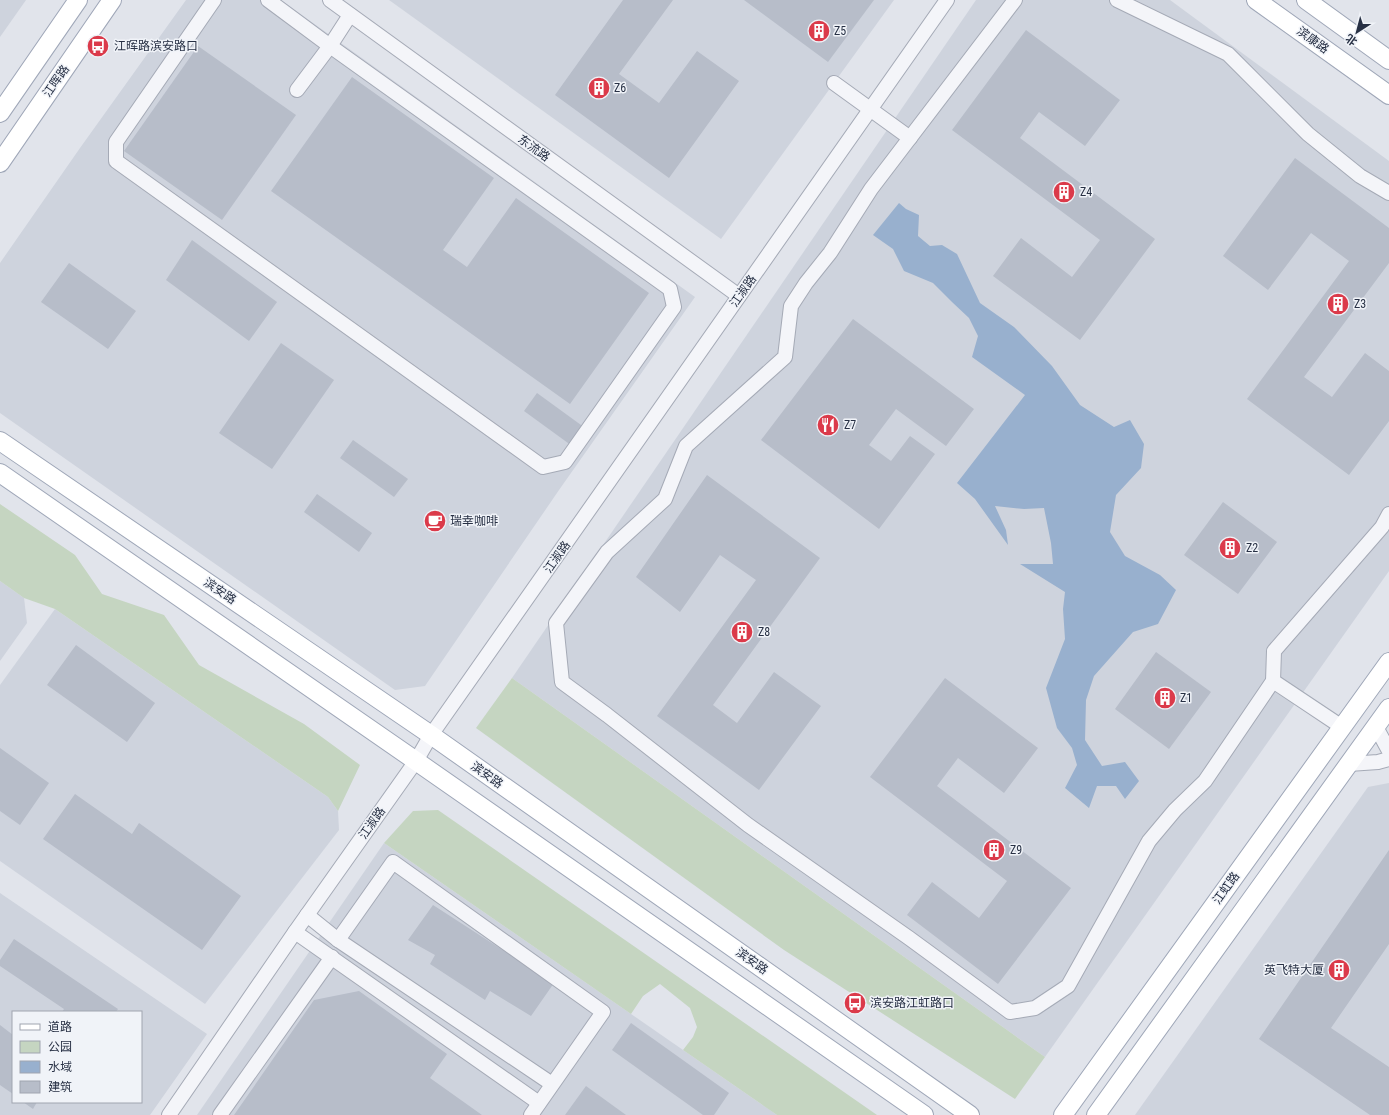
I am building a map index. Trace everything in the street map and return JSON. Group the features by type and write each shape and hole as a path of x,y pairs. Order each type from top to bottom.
{"main road":[{"path":"0,113 78,0"},
{"name":"江晖路","path":"0,162 112,0"},
{"name":"滨康路","path":"1256,0 1389,95"},
{"path":"1306,0 1389,60"},
{"name":"滨安路","path":"0,441 431,735 970,1115"},
{"path":"0,473 924,1115"},
{"name":"江虹路","path":"1063,1115 1389,662"},
{"path":"1096,1115 1389,708"}],"street":[{"path":"214,0 116,142 116,161 543,467 565,462 674,307 670,289 268,0"},
{"name":"东流路","path":"330,0 739,296"},
{"name":"江淑路","path":"169,1115 295,932 416,761 431,735 947,0"},
{"path":"1015,0 871,189 830,253 806,283 791,306 785,357 686,446 665,499 607,552 556,623 562,682 607,715 748,825 1010,1012 1035,1008 1068,986 1149,841 1175,810 1205,781 1273,681 1274,652 1382,527 1389,514"},
{"path":"1117,0 1228,54 1308,134 1360,176 1389,193"},
{"path":"297,90 330,46 350,15"},
{"path":"834,82 910,138"},
{"path":"1273,681 1342,727"},
{"path":"1376,727 1389,751"},
{"path":"1349,764 1378,762 1389,759"},
{"path":"338,940 393,862 603,1012 531,1115"},
{"path":"307,916 338,940 552,1084"},
{"path":"295,932 539,1103"},
{"path":"220,1115 332,957"}],"shaded area":[{"path":"0,0 26,0 0,37"},
{"path":"186,0 281,0 695,297 559,490 425,686 395,690 0,413 0,263"},
{"path":"389,0 894,0 721,239"},
{"path":"976,0 1170,0 1389,161 1389,571 1045,1057 512,678"},
{"path":"0,581 24,598 27,623 0,661"},
{"path":"55,609 328,797 338,811 339,830 205,1004 0,861 0,685"},
{"path":"1389,783 1389,1115 1135,1115 1368,787"},
{"path":"384,843 777,1115 197,1115"},
{"path":"0,893 207,1034 150,1115 0,1115"}],"green space":[{"path":"0,504 75,555 102,594 164,615 199,665 304,724 360,765 338,811 328,797 55,609 24,598 0,581"},
{"path":"512,678 1045,1057 1015,1099 784,950 476,728"},
{"path":"438,810 877,1115 777,1115 683,1050 693,1037 697,1027 690,1008 660,984 643,996 631,1014 384,843 413,811"}],"water":[{"path":"899,203 906,209 919,215 918,236 930,246 942,245 957,254 980,303 1014,327 1052,366 1080,405 1114,427 1130,420 1144,444 1141,468 1116,495 1110,532 1125,556 1160,575 1176,590 1158,624 1133,632 1094,676 1086,700 1085,740 1102,766 1125,762 1139,781 1125,799 1116,786 1097,786 1089,808 1065,788 1077,765 1072,748 1057,728 1046,688 1065,639 1063,609 1065,592 1020,564 1053,564 1051,543 1044,508 1024,509 995,506 1006,530 1008,545 975,499 957,483 1025,395 972,357 978,336 969,318 933,283 904,271 893,249 873,235"}],"building":[{"name":"Z6","path":"623,0 673,0 619,74 659,103 697,51 739,81 669,178 555,95"},
{"name":"Z5","path":"744,0 874,0 828,62"},
{"name":"Z4","path":"1026,30 1120,100 1085,146 1039,112 1020,138 1155,239 1080,340 993,276 1021,238 1072,277 1100,240 952,130"},
{"path":"198,46 296,115 222,220 124,151"},
{"path":"352,77 494,178 443,250 467,267 516,198 649,293 570,404 271,191"},
{"name":"Z3","path":"1295,158 1389,228 1389,263 1304,377 1332,397 1365,353 1389,371 1389,421 1349,475 1247,399 1349,261 1311,233 1268,290 1223,256"},
{"path":"192,240 277,302 249,341 166,280"},
{"path":"69,263 136,311 108,349 41,302"},
{"name":"Z7","path":"853,319 974,409 946,446 896,409 869,445 891,461 910,436 935,454 879,529 761,440"},
{"path":"281,343 334,380 272,469 219,433"},
{"path":"537,393 592,433 579,451 524,411"},
{"path":"353,440 408,479 394,497 340,458"},
{"name":"Z8","path":"707,475 820,558 713,705 737,723 774,672 821,706 759,790 657,716 756,580 720,555 680,612 636,577"},
{"path":"317,494 372,533 359,552 304,512"},
{"name":"Z2","path":"1223,502 1277,542 1238,594 1184,555"},
{"path":"76,645 155,703 127,742 47,685"},
{"name":"Z1","path":"1156,652 1211,692 1169,749 1115,709"},
{"name":"Z9","path":"945,678 1038,748 1004,793 958,758 937,786 1071,888 998,984 907,915 932,882 979,918 1007,881 870,777"},
{"path":"0,748 49,783 20,825 0,811"},
{"path":"75,794 132,834 139,823 241,896 202,950 43,839"},
{"name":"英飞特大厦","path":"1389,850 1389,944 1331,1028 1389,1067 1389,1115 1370,1115 1259,1039"},
{"path":"433,905 554,983 531,1016 490,991 485,1000 430,964 435,955 408,940"},
{"path":"14,939 118,1009 117,1011 63,1011 64,1009 0,966 0,960"},
{"path":"359,991 447,1054 430,1078 482,1115 234,1115 314,1000"},
{"path":"631,1023 729,1093 714,1115 703,1115 612,1050"},
{"path":"0,1025 12,1034 12,1093 0,1085"},
{"path":"586,1086 626,1115 565,1115"},
{"path":"24,1103 36,1103 33,1109"}],"place":[{"name":"Z5","path":"819,31"},
{"name":"江晖路滨安路口","path":"98,46"},
{"name":"Z6","path":"599,88"},
{"name":"Z4","path":"1064,192"},
{"name":"Z3","path":"1338,304"},
{"name":"Z7","path":"828,425"},
{"name":"瑞幸咖啡","path":"435,521"},
{"name":"Z2","path":"1230,548"},
{"name":"Z8","path":"742,632"},
{"name":"Z1","path":"1165,698"},
{"name":"Z9","path":"994,850"},
{"name":"英飞特大厦","path":"1339,970"},
{"name":"滨安路江虹路口","path":"855,1003"}]}
